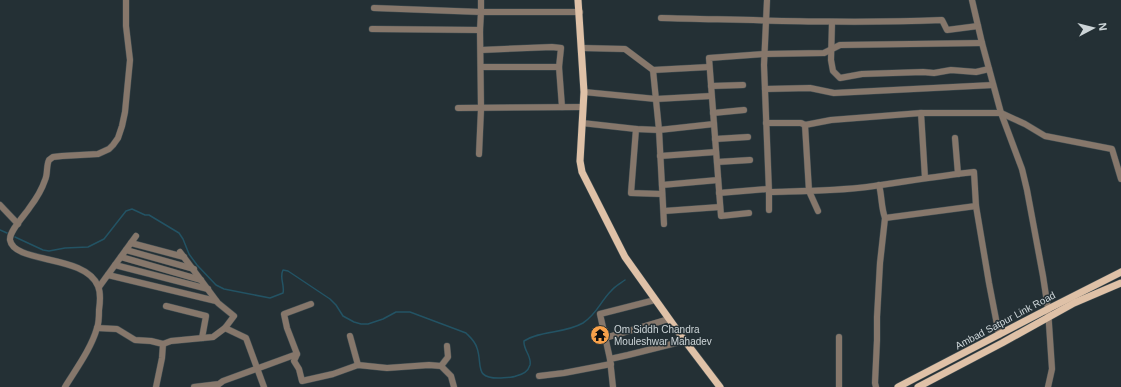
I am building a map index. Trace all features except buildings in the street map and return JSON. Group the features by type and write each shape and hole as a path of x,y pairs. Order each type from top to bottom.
{"main road":[{"path":"578,0 580,12 584,92 580,161 582,172 625,257 684,341 720,387"},
{"name":"Ambad Satpur Link Road","path":"898,387 1121,272"},
{"name":"Ambad Satpur Link Road","path":"918,387 1002,344 1074,303 1121,283"}],"street":[{"path":"65,387 84,355 97,328 100,302 99,287 92,277 80,269 58,261 25,254 14,248 10,238 12,232 31,206 44,184 49,160 53,157 98,154 113,146 118,138 125,112 130,60 126,26 126,0"},
{"path":"479,154 481,108 481,0"},
{"path":"767,0 764,54 769,210"},
{"path":"972,0 988,69 1001,113 1022,169 1027,190 1048,309 1052,369 1048,387"},
{"path":"374,8 481,12 580,12"},
{"path":"661,18 832,22 942,20 947,30 978,26"},
{"path":"832,22 831,60 833,71 840,78 862,74 934,73 951,70 976,72 988,69"},
{"path":"372,29 480,30"},
{"path":"749,214 721,216 709,58 764,54 824,53 840,45 982,43"},
{"path":"481,50 552,47 561,48 560,67 562,107"},
{"path":"582,48 625,49 653,70 709,67"},
{"path":"481,67 560,67"},
{"path":"653,70 659,130 664,224"},
{"path":"711,86 743,85"},
{"path":"765,89 810,88 834,93 842,93 993,85"},
{"path":"584,92 656,100 712,96"},
{"path":"458,108 583,107"},
{"path":"713,112 744,110"},
{"path":"766,123 801,123 805,125 831,120 921,113 1001,113 1025,124 1045,136 1112,149 1121,179"},
{"path":"921,113 925,178"},
{"path":"582,123 659,130 714,124"},
{"path":"805,125 809,191 818,211"},
{"path":"636,129 631,193 662,194"},
{"path":"715,139 748,137"},
{"path":"955,138 958,174"},
{"path":"660,156 716,152"},
{"path":"717,162 750,160"},
{"path":"719,193 809,191 866,187 974,172 976,206 999,335"},
{"path":"662,185 718,180"},
{"path":"876,387 877,318 880,263 885,218 879,185"},
{"path":"0,205 18,224"},
{"path":"885,218 976,206"},
{"path":"664,211 720,207"},
{"path":"99,287 136,236"},
{"path":"97,328 117,329 135,340 151,341 163,344 171,341 213,337 225,328 234,316 216,301 182,254 131,243"},
{"path":"126,250 194,269"},
{"path":"121,257 201,280"},
{"path":"115,265 208,289"},
{"path":"108,275 216,301"},
{"path":"613,387 610,361 600,314 655,300"},
{"path":"311,304 284,314 287,328 297,354 294,361 302,381 333,374 358,366 387,368 429,365 441,366 451,376 454,387"},
{"path":"166,306 206,316 202,338"},
{"path":"605,338 669,320"},
{"path":"225,328 246,338 264,387"},
{"path":"350,336 358,366"},
{"path":"839,337 839,387"},
{"path":"539,376 564,373 684,341"},
{"path":"156,387 162,358 163,344"},
{"path":"441,366 448,357 447,346"},
{"path":"194,387 219,385 223,381 297,354"},
{"path":"308,380 309,387"}],"waterway":[{"path":"15,237 43,250 49,251 65,248 88,247 104,239 126,211 132,209 145,215 149,215 179,233 189,254 197,265 216,285 224,289 270,298 283,293 282,273 283,270 288,271 330,299 343,316 354,322 368,324 383,319 396,312 410,312 466,333 473,340 476,346 479,354 481,370 486,376 492,378 513,377 525,372 528,369 530,362 524,341 538,335 568,329 583,323 592,316 607,295 625,280"},
{"path":"0,230 7,233"}],"place":[{"name":"Om Siddh Chandra Mouleshwar Mahadev","path":"600,335"}]}
